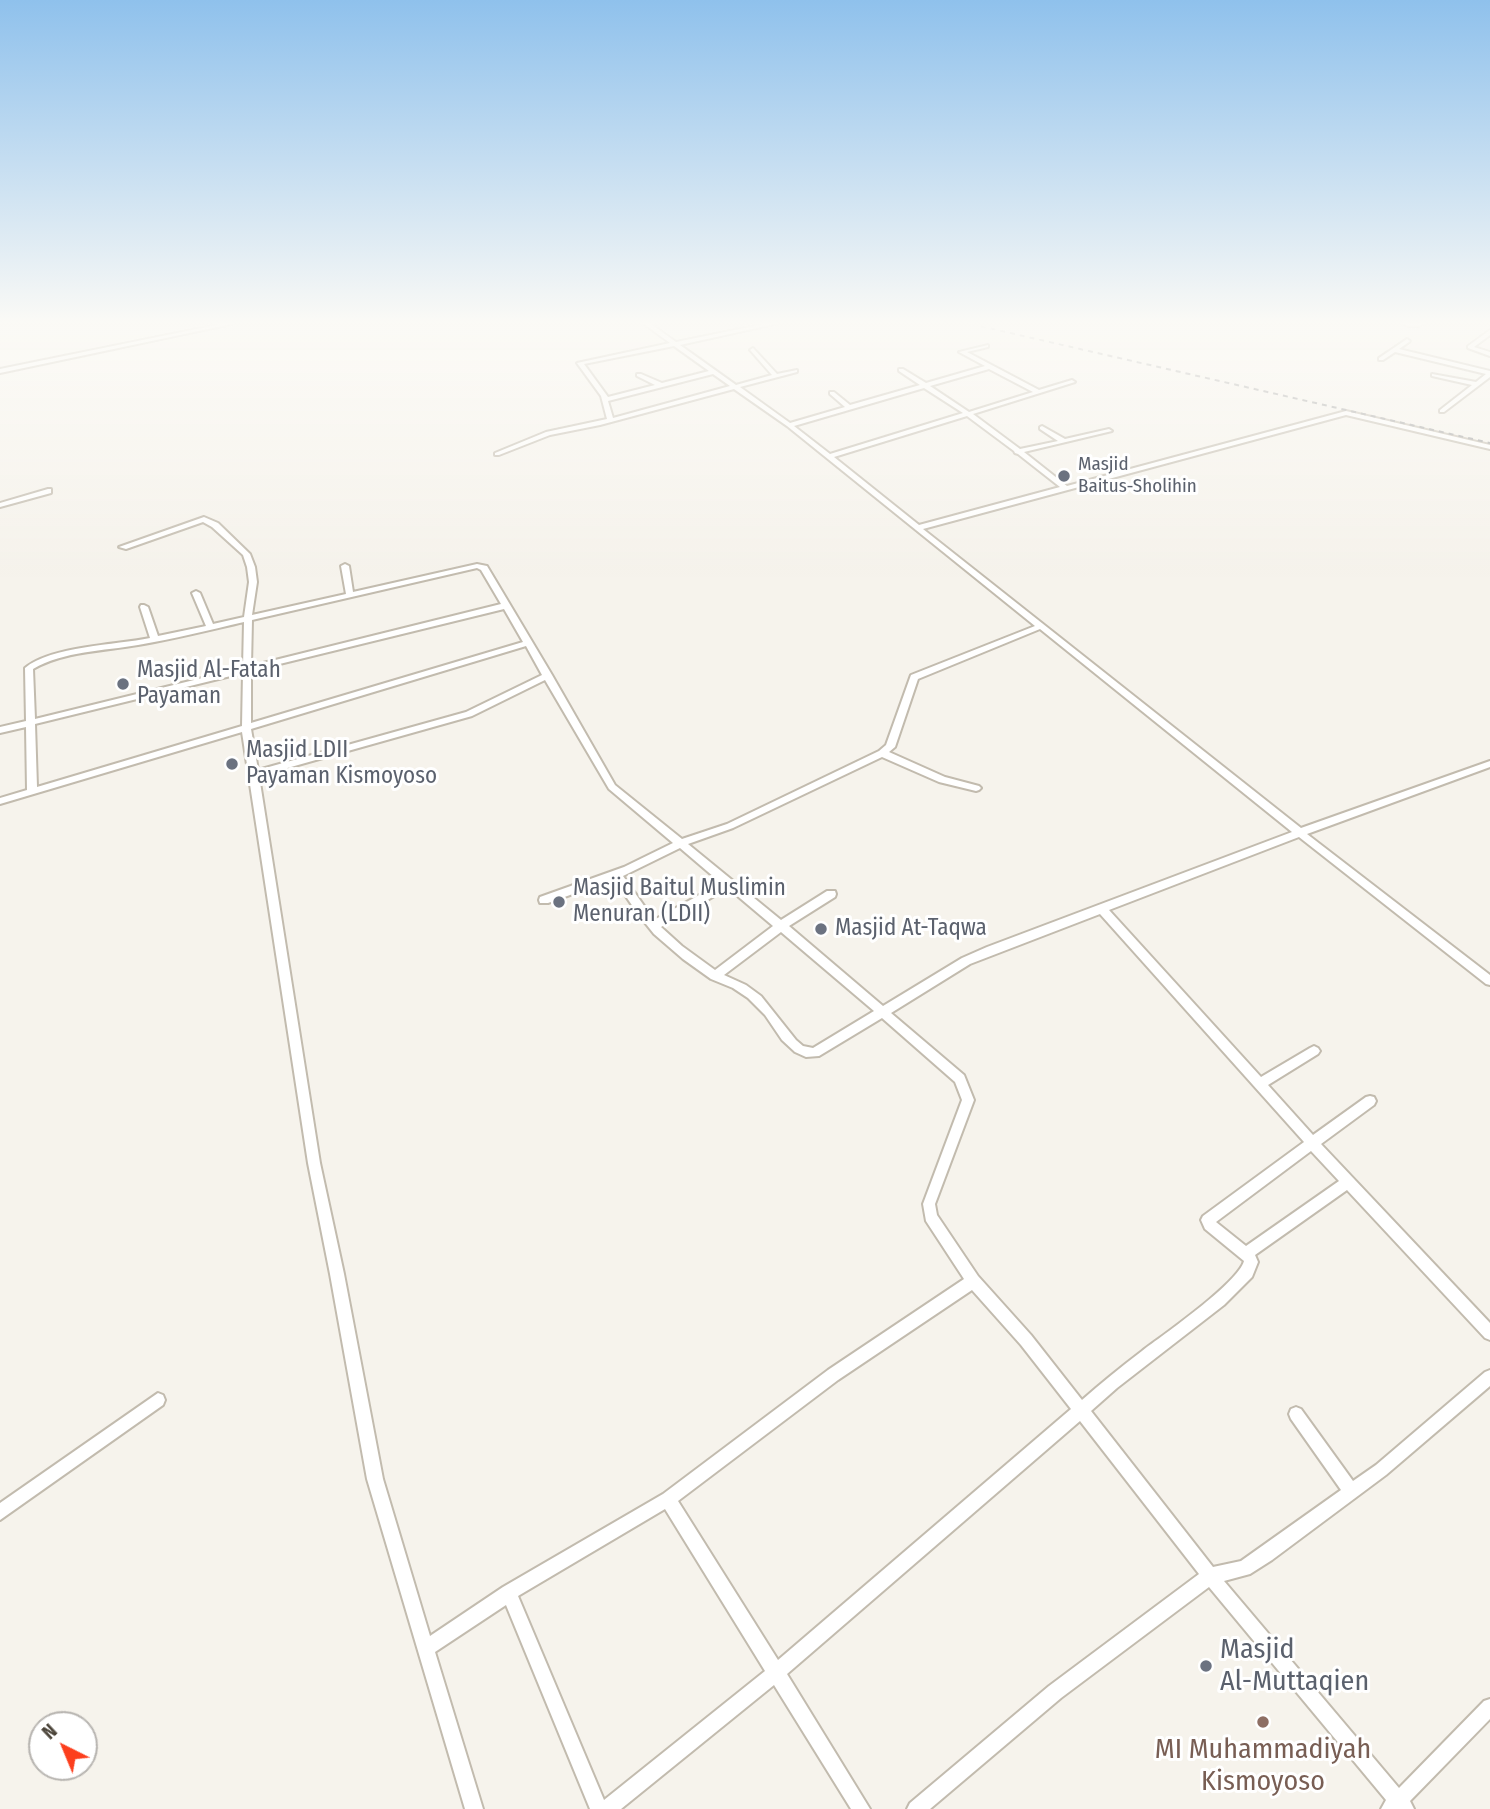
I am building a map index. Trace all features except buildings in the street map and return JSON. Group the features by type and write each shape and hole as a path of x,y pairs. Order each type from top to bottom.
{"street":[{"path":"607,408 610,420"},
{"path":"497,454 548,433 654,408"},
{"path":"766,408 1490,981"},
{"path":"789,425 848,408"},
{"path":"957,408 985,425 1064,488"},
{"path":"828,457 987,408"},
{"path":"1442,411 1445,408"},
{"path":"917,528 1346,414 1490,447"},
{"path":"1042,428 1062,440"},
{"path":"1017,452 1109,431"},
{"path":"0,505 48,491"},
{"path":"122,547 208,520 246,554 251,567 253,582 248,616 246,725 314,1163 382,1505 474,1809"},
{"path":"345,566 350,595"},
{"path":"32,791 29,668 32,665 55,657 155,639 248,616 481,566 548,675 612,788 954,1072 967,1095 966,1107 929,1210 930,1217 973,1281 1027,1340 1210,1576 1398,1806 1490,1707"},
{"path":"195,593 210,626"},
{"path":"0,730 505,606"},
{"path":"144,607 155,639"},
{"path":"544,900 617,874 681,843 730,826 882,753 890,747 914,677 1041,626"},
{"path":"0,801 246,725 528,643"},
{"path":"254,774 469,714 548,675"},
{"path":"882,753 942,780 976,788"},
{"path":"617,874 653,926 715,976 736,982 749,991 771,1013 797,1049 807,1054 824,1050 881,1012 991,950 1396,796 1490,764"},
{"path":"653,926 729,883"},
{"path":"715,976 781,926 831,894"},
{"path":"1102,909 1311,1142 1490,1334"},
{"path":"1261,1084 1314,1051"},
{"path":"607,1809 777,1672 1081,1409 1238,1281 1251,1267 1249,1257 1208,1223 1208,1220 1370,1101"},
{"path":"1245,1254 1348,1182"},
{"path":"426,1649 509,1593 668,1499 833,1375 973,1281"},
{"path":"916,1809 1055,1692 1210,1576 1244,1567 1351,1492 1435,1426 1490,1377"},
{"path":"0,1512 158,1400"},
{"path":"1296,1414 1351,1492"},
{"path":"668,1499 861,1809"},
{"path":"509,1593 599,1809"}],"railway":[{"path":"1339,408 1490,443"}],"place":[{"name":"Masjid Baitus-Sholihin","path":"1064,476"},
{"name":"Masjid Al-Fatah Payaman","path":"123,684"},
{"name":"Masjid LDII Payaman Kismoyoso","path":"232,764"},
{"name":"Masjid Baitul Muslimin Menuran (LDII)","path":"559,902"},
{"name":"Masjid At-Taqwa","path":"821,929"},
{"name":"Masjid Al-Muttaqien","path":"1206,1666"},
{"name":"MI Muhammadiyah Kismoyoso","path":"1263,1722"}]}
